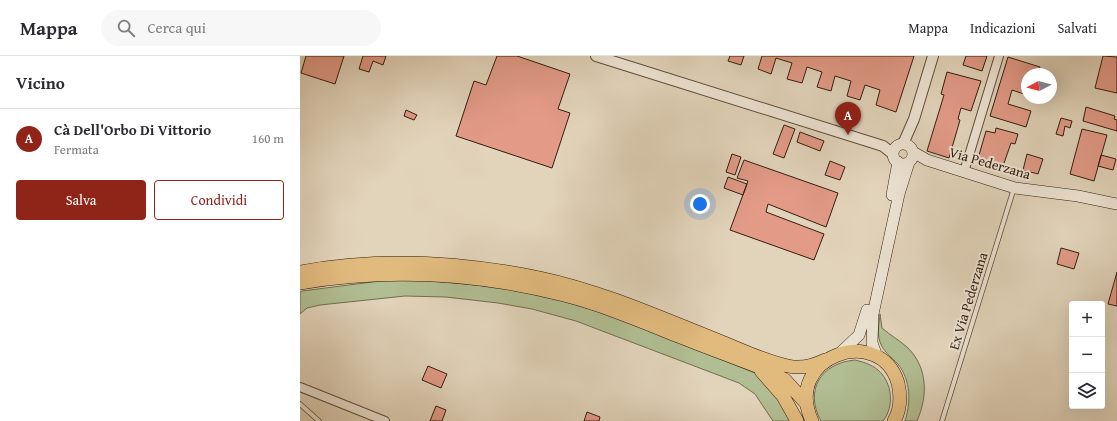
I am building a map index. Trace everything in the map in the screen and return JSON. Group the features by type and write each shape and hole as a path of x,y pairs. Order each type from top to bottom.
{"main road":[{"name":"Via Pederzana","path":"904,154 1015,188 1078,196 1117,204"},
{"path":"300,272 337,267 404,263 480,268 517,274 562,284 614,300 772,362 801,367 812,366 840,353 859,335 864,324 904,154"},
{"path":"894,421 900,403 900,391 891,370 876,354 872,343 873,314 899,194 904,154"},
{"path":"300,283 382,274 421,274 505,282 565,295 631,317 755,366 785,380 806,403"},
{"path":"840,353 862,352 883,361"},
{"path":"812,421 806,403 806,393 812,374 825,360"},
{"path":"755,366 778,390 797,421"}],"street":[{"path":"596,56 883,146 904,154 933,56"},
{"path":"964,172 999,56"},
{"path":"300,289 365,281 382,274"},
{"path":"300,387 385,421"}],"lane":[{"name":"Ex Via Pederzana","path":"942,421 1015,188"},
{"path":"300,404 320,421"}],"green space":[{"path":"388,280 419,280 498,287 553,298 610,315 755,373 760,376 794,421 773,421 755,394 739,383 576,321 532,309 498,303 446,297 405,296 320,305 307,308 300,314 300,292 302,291"},
{"path":"880,314 882,328 907,347 919,363 924,382 924,392 921,411 917,421 905,421 909,399 908,384 898,364 881,345 878,332"},
{"path":"855,360 875,368 883,375 889,387 890,394 887,415 883,421 821,421 816,410 814,399 815,389 819,380 825,372 833,366 843,362"}],"building":[{"path":"306,56 344,56 335,84 301,73"},
{"path":"363,56 386,56 383,65 373,61 369,72 359,69"},
{"path":"497,56 517,56 570,74 558,109 570,113 552,168 456,136 474,81 486,85"},
{"path":"730,56 744,56 741,65 728,61"},
{"path":"762,56 914,56 896,112 876,105 880,90 865,85 860,100 847,96 851,81 835,76 831,91 817,87 822,72 807,67 802,83 787,79 792,63 776,58 771,74 758,69"},
{"path":"966,56 987,56 982,71 963,65"},
{"path":"1103,56 1117,57 1117,93 1095,88"},
{"path":"1008,57 1040,67 1021,68 1021,93 1012,90 1008,104 1031,111 1026,127 990,116"},
{"path":"947,72 981,81 971,111 961,108 958,119 960,120 949,158 927,151 944,95 941,94"},
{"path":"1086,107 1115,116 1114,119 1117,120 1117,131 1083,121"},
{"path":"406,110 417,115 414,120 404,116"},
{"path":"1061,118 1072,121 1070,128 1065,126 1063,136 1056,134"},
{"path":"784,125 795,129 784,158 773,154"},
{"path":"996,128 1018,134 1015,144 1011,143 1002,169 977,162 986,131 995,133"},
{"path":"1082,129 1107,135 1094,181 1070,174"},
{"path":"800,132 824,141 820,151 797,142"},
{"path":"732,154 741,157 735,175 726,172"},
{"path":"1027,154 1043,159 1038,174 1023,170"},
{"path":"1101,155 1116,159 1113,170 1098,166"},
{"path":"744,160 838,193 826,227 768,204 766,212 824,234 814,260 730,230 748,181 737,178"},
{"path":"830,161 845,167 840,180 825,175"},
{"path":"728,177 747,184 743,195 724,188"},
{"path":"1061,248 1079,253 1074,269 1057,264"},
{"path":"1117,272 1117,306 1108,304"},
{"path":"428,366 447,374 441,388 422,380"},
{"path":"436,406 446,410 442,421 430,421"},
{"path":"587,412 600,417 599,421 584,421"}],"place":[{"name":"Cà Dell'Orbo Di Vittorio","path":"848,135"}]}
